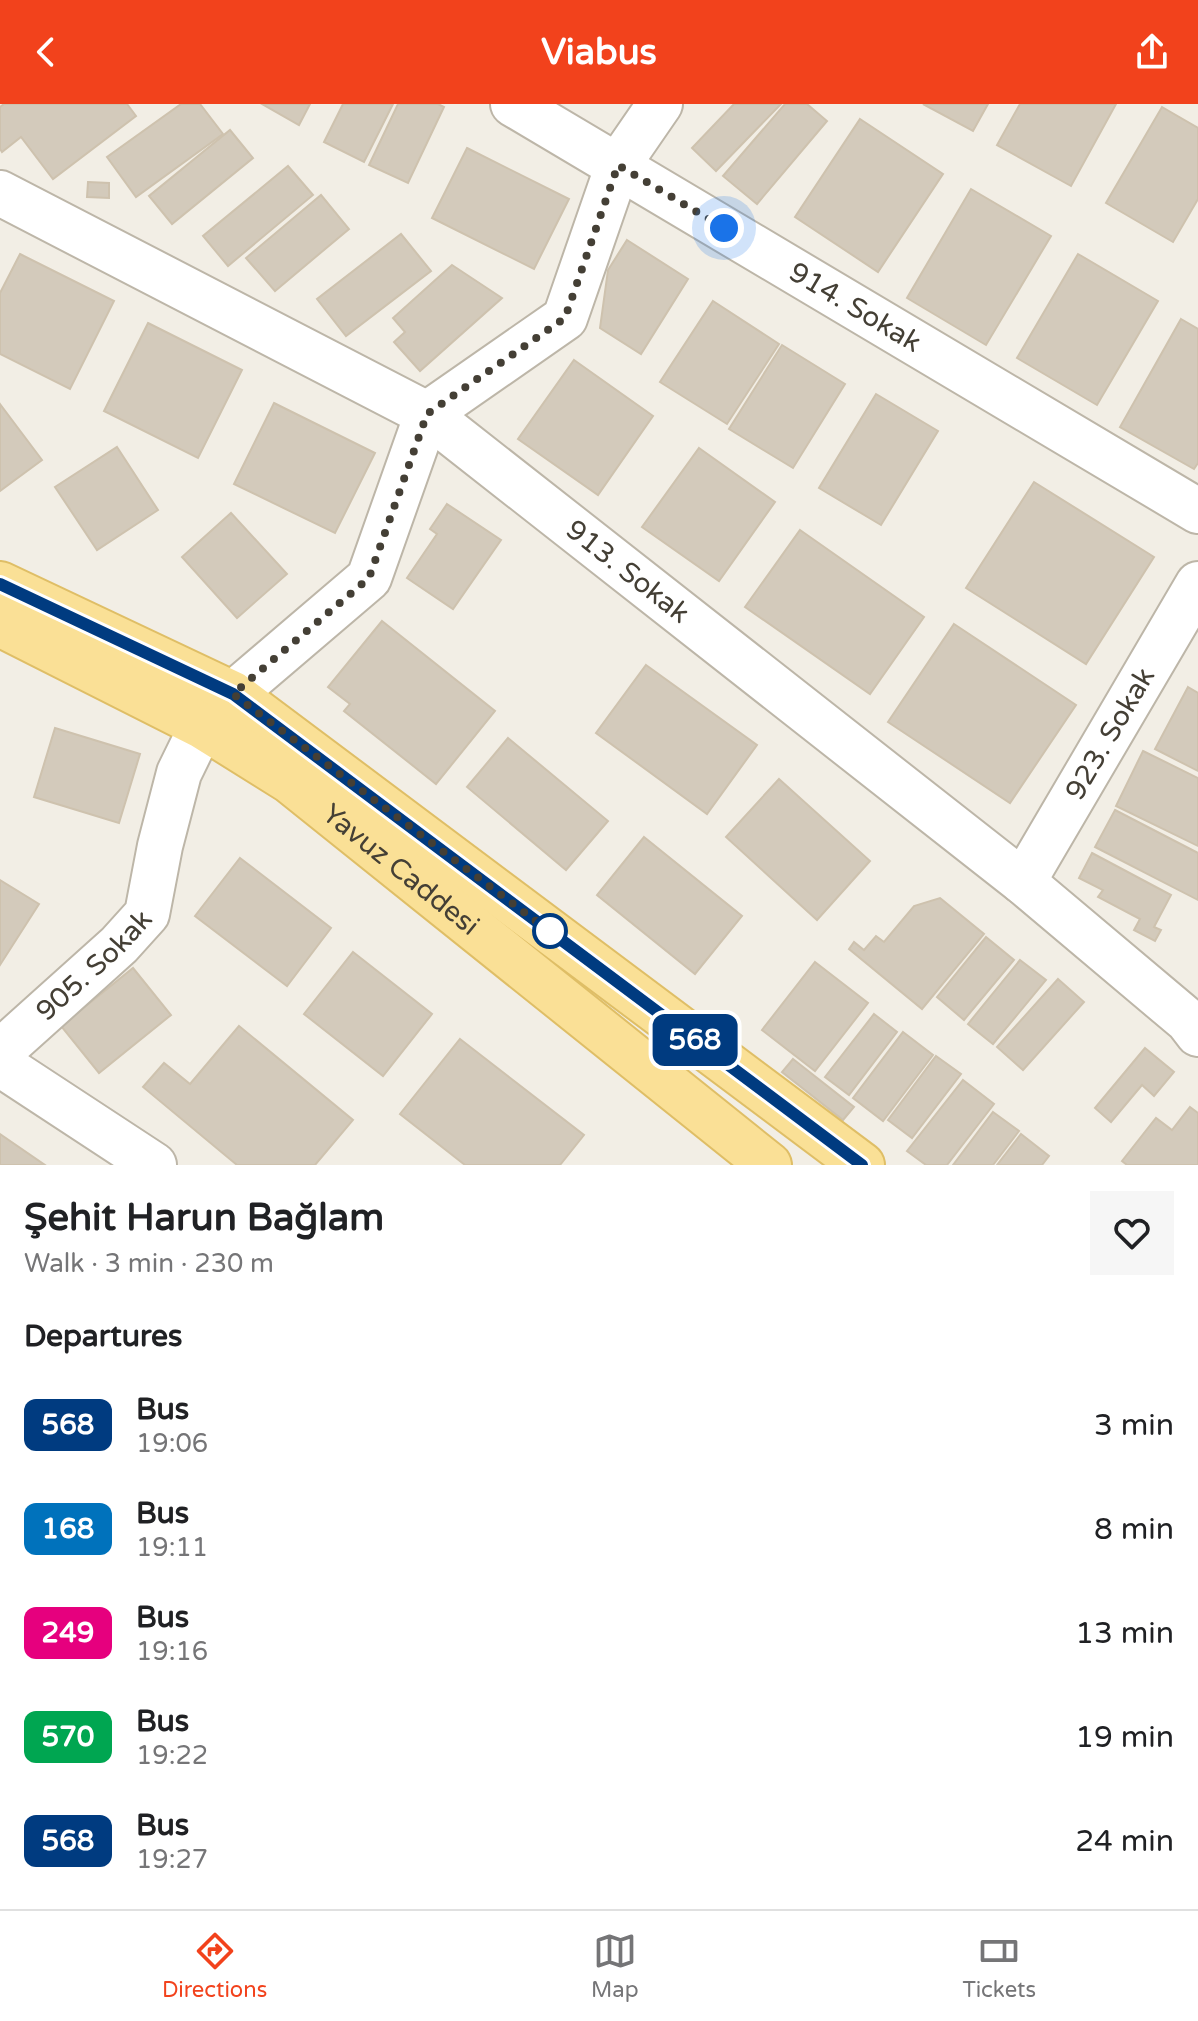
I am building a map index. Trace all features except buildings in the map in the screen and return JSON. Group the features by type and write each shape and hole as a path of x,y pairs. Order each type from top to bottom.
{"main road":[{"name":"Yavuz Caddesi","path":"0,584 233,694 862,1165"},
{"name":"Yavuz Caddesi","path":"0,624 202,726 290,781 769,1165"}],"street":[{"name":"914. Sokak","path":"513,104 1198,511"},
{"path":"233,694 369,578 427,414 565,318 618,165 660,104"},
{"name":"913. Sokak","path":"0,193 427,414 1195,1019"},
{"name":"923. Sokak","path":"1023,882 1198,584"},
{"name":"905. Sokak","path":"0,1052 119,945 147,914 179,773 202,726"},
{"path":"0,1064 154,1165"}],"bus line":[{"name":"568","path":"0,584 233,694 862,1165"}],"route":[{"path":"550,931 560,939 233,694 369,578 427,414 565,318 618,165 724,228"}]}
